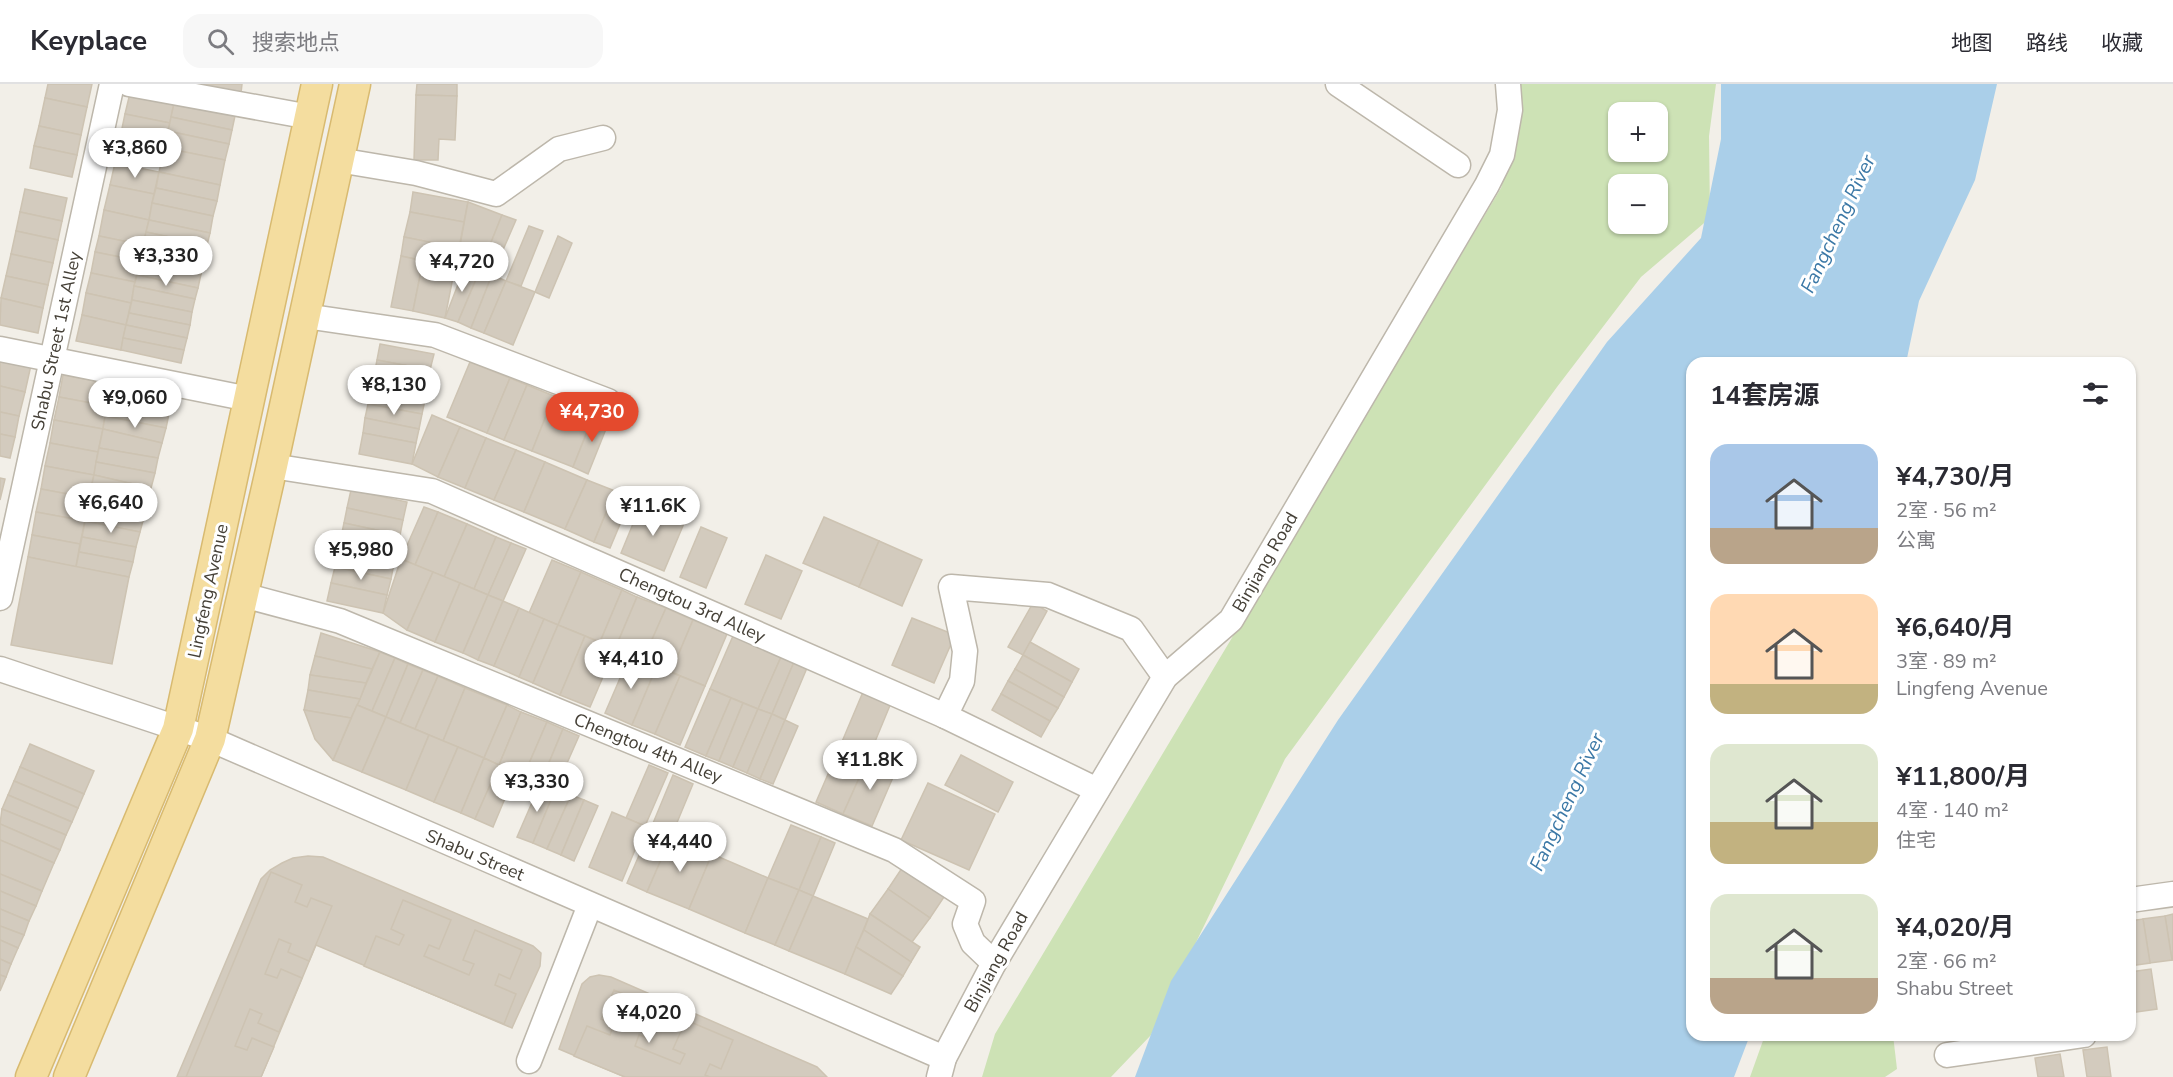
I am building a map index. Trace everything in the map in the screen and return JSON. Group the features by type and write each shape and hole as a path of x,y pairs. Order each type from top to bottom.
{"main road":[{"name":"Lingfeng Avenue","path":"31,1077 178,729 317,84"},
{"name":"Lingfeng Avenue","path":"69,1077 210,740 355,84"}],"street":[{"name":"Shabu Street 1st Alley","path":"0,598 112,84"},
{"path":"129,84 310,117"},
{"path":"1338,84 1458,165"},
{"name":"Binjiang Road","path":"942,1068 994,963 1166,677 1231,620 1487,185 1502,155 1510,110 1508,84"},
{"path":"339,160 416,172 496,194 560,149 603,138"},
{"path":"305,316 435,335 608,401"},
{"path":"0,349 249,399"},
{"name":"Chengtou 3rd Alley","path":"272,466 432,491 945,716 1097,790"},
{"path":"945,716 962,681 964,651 951,587 1048,595 1131,629 1166,677"},
{"name":"Chengtou 4th Alley","path":"243,595 340,621 894,850 973,901 965,924 973,943 994,963"},
{"name":"Shabu Street","path":"0,669 210,740 590,905 942,1068"},
{"path":"2136,899 2173,894"},
{"path":"529,1061 590,905"},
{"path":"1947,1055 2043,1041"}],"green space":[{"path":"1517,84 1716,84 1709,136 1710,218 1641,277 1557,387 1285,759 1151,1035 1111,1077 982,1077 995,1034 1501,188 1515,142"},
{"path":"1763,1041 1894,1041 1897,1069 1885,1077 1750,1077"}],"water":[{"name":"Fangcheng River","path":"1721,84 1997,84 1975,180 1919,301 1907,357 1686,357 1686,1041 1748,1041 1734,1077 1135,1077 1171,981 1338,720 1607,342 1701,238 1721,139"}],"building":[{"path":"48,84 92,84 87,107 45,98"},
{"path":"195,84 242,84 241,93"},
{"path":"417,84 457,84 457,96 416,95"},
{"path":"131,89 175,99 170,123 125,114"},
{"path":"416,95 457,96 455,140 439,139 438,160 414,160"},
{"path":"45,98 87,107 81,135 39,126"},
{"path":"175,99 236,111 232,130 171,117"},
{"path":"125,114 170,123 165,148 120,138"},
{"path":"171,117 232,130 229,144 168,131"},
{"path":"39,126 81,135 77,155 34,146"},
{"path":"168,131 229,144 225,160 165,148"},
{"path":"34,146 77,155 72,177 30,168"},
{"path":"165,148 225,160 220,185 159,172"},
{"path":"115,163 159,172 154,194 110,185"},
{"path":"159,172 220,185 217,201 156,188"},
{"path":"110,185 154,194 149,220 104,210"},
{"path":"156,188 217,201 213,216 152,203"},
{"path":"25,189 67,198 62,221 20,212"},
{"path":"413,192 468,202 464,222 410,212"},
{"path":"468,202 502,215 480,270 457,261"},
{"path":"152,203 213,216 210,233 149,220"},
{"path":"104,210 149,220 143,245 99,236"},
{"path":"20,212 62,221 58,240 16,231"},
{"path":"410,212 464,222 459,248 404,237"},
{"path":"502,215 516,220 492,275 480,270"},
{"path":"149,220 210,233 207,245 146,232"},
{"path":"529,226 543,231 521,286 506,281"},
{"path":"16,231 58,240 53,263 11,254"},
{"path":"146,232 207,245 204,258 143,245"},
{"path":"99,236 143,245 140,261 95,252"},
{"path":"558,236 572,243 549,298 535,292"},
{"path":"404,237 459,248 455,267 401,256"},
{"path":"143,245 204,258 201,274 140,261"},
{"path":"95,252 140,261 135,282 91,273"},
{"path":"11,254 53,263 48,285 6,276"},
{"path":"401,256 423,261 413,311 391,307"},
{"path":"140,261 201,274 198,288 137,275"},
{"path":"423,261 455,267 445,318 413,311"},
{"path":"466,264 480,270 458,322 445,318"},
{"path":"480,270 492,275 471,328 458,322"},
{"path":"91,273 135,282 131,303 86,293"},
{"path":"137,275 198,288 195,299 134,286"},
{"path":"492,275 506,281 484,333 471,328"},
{"path":"6,276 48,285 43,308 1,298"},
{"path":"506,281 535,292 513,345 484,333"},
{"path":"134,286 195,299 192,312 132,300"},
{"path":"86,293 131,303 126,325 82,315"},
{"path":"1,298 43,308 38,333 0,325"},
{"path":"132,300 192,312 190,325 129,313"},
{"path":"129,313 190,325 187,338 126,325"},
{"path":"82,315 126,325 121,350 76,341"},
{"path":"126,325 187,338 184,350 123,338"},
{"path":"123,338 184,350 181,363 121,350"},
{"path":"380,344 434,354 430,370 377,360"},
{"path":"0,358 31,365 25,392 0,386"},
{"path":"377,360 430,370 428,385 374,375"},
{"path":"470,362 510,378 487,433 447,417"},
{"path":"63,375 112,384 107,406 59,397"},
{"path":"374,375 428,385 425,400 371,389"},
{"path":"510,378 527,385 504,440 487,433"},
{"path":"112,384 173,395 166,428 105,416"},
{"path":"527,385 554,396 532,451 504,440"},
{"path":"0,386 25,392 19,416 0,412"},
{"path":"371,389 425,400 422,414 368,404"},
{"path":"554,396 595,412 573,467 532,451"},
{"path":"59,397 107,406 103,429 54,420"},
{"path":"368,404 422,414 419,429 365,418"},
{"path":"0,412 19,416 15,437 0,434"},
{"path":"595,412 610,419 588,474 573,467"},
{"path":"432,415 460,427 438,477 412,464"},
{"path":"105,416 166,428 162,443 103,429"},
{"path":"365,418 419,429 416,443 363,433"},
{"path":"54,420 103,429 98,452 50,443"},
{"path":"460,427 486,438 465,488 438,477"},
{"path":"103,429 162,443 158,458 99,448"},
{"path":"363,433 416,443 412,464 359,454"},
{"path":"0,434 15,437 10,458 0,456"},
{"path":"486,438 516,450 494,500 465,488"},
{"path":"50,443 98,452 94,475 45,466"},
{"path":"99,448 158,458 155,473 96,462"},
{"path":"516,450 545,462 524,512 494,500"},
{"path":"96,462 155,473 151,488 94,475"},
{"path":"545,462 587,480 565,529 524,512"},
{"path":"45,466 94,475 89,498 41,489"},
{"path":"94,475 151,488 147,503 90,492"},
{"path":"0,478 5,479 0,500"},
{"path":"587,480 615,491 594,542 565,529"},
{"path":"41,489 89,498 85,521 36,512"},
{"path":"351,490 407,502 403,520 347,508"},
{"path":"615,491 631,498 610,548 594,542"},
{"path":"90,492 147,503 144,517 88,507"},
{"path":"642,502 685,521 664,571 621,553"},
{"path":"88,507 144,517 140,532 85,521"},
{"path":"424,507 438,512 415,565 401,559"},
{"path":"347,508 403,520 400,535 344,523"},
{"path":"36,512 85,521 80,544 32,535"},
{"path":"438,512 467,524 444,577 415,565"},
{"path":"824,517 879,541 859,587 803,563"},
{"path":"85,521 140,532 136,547 82,537"},
{"path":"344,523 400,535 396,553 340,542"},
{"path":"467,524 496,537 474,589 444,577"},
{"path":"701,527 727,538 706,588 680,577"},
{"path":"32,535 80,544 76,567 28,557"},
{"path":"82,537 136,547 133,562 79,552"},
{"path":"496,537 511,543 488,595 474,589"},
{"path":"879,541 922,560 902,606 859,587"},
{"path":"340,542 396,553 391,579 335,567"},
{"path":"511,543 526,549 503,601 488,595"},
{"path":"79,552 133,562 129,577 76,567"},
{"path":"766,555 802,571 781,619 745,604"},
{"path":"28,557 129,577 112,664 11,645"},
{"path":"401,559 433,572 407,630 383,613"},
{"path":"552,560 581,572 558,625 529,613"},
{"path":"335,567 391,579 387,595 331,583"},
{"path":"433,572 460,583 435,642 407,630"},
{"path":"581,572 622,590 600,642 558,625"},
{"path":"331,583 387,595 383,613 327,601"},
{"path":"460,583 488,595 463,653 435,642"},
{"path":"622,590 637,597 615,649 600,642"},
{"path":"488,595 503,601 478,660 463,653"},
{"path":"637,597 666,608 643,660 615,649"},
{"path":"503,601 519,608 494,666 478,660"},
{"path":"1033,603 1047,611 1023,655 1008,647"},
{"path":"519,608 544,619 519,677 494,666"},
{"path":"666,608 693,620 671,672 643,660"},
{"path":"912,618 955,635 934,683 892,665"},
{"path":"544,619 558,625 533,683 519,677"},
{"path":"693,620 727,634 705,686 671,672"},
{"path":"558,625 585,636 560,695 533,683"},
{"path":"321,633 380,652 372,669 315,656"},
{"path":"585,636 615,649 590,707 560,695"},
{"path":"733,636 781,657 758,709 710,689"},
{"path":"1030,642 1079,669 1072,682 1023,655"},
{"path":"380,652 395,658 372,711 357,705"},
{"path":"630,655 657,666 632,725 605,713"},
{"path":"1023,655 1072,682 1064,697 1015,669"},
{"path":"315,656 372,669 366,683 310,675"},
{"path":"781,657 794,662 772,714 758,709"},
{"path":"395,658 408,664 386,717 372,711"},
{"path":"794,662 807,668 785,720 772,714"},
{"path":"408,664 423,670 400,723 386,717"},
{"path":"657,666 680,676 655,734 632,725"},
{"path":"1015,669 1064,697 1058,708 1008,681"},
{"path":"423,670 438,676 415,729 400,723"},
{"path":"310,675 366,683 360,699 308,690"},
{"path":"438,676 465,688 443,741 415,729"},
{"path":"680,676 705,686 680,745 655,734"},
{"path":"1008,681 1058,708 1050,721 1001,694"},
{"path":"465,688 507,705 484,758 443,741"},
{"path":"710,689 731,698 706,756 685,747"},
{"path":"308,690 360,699 351,718 304,710"},
{"path":"863,692 891,703 869,756 841,744"},
{"path":"1001,694 1050,721 1041,737 992,710"},
{"path":"731,698 743,703 719,761 706,756"},
{"path":"743,703 758,709 733,767 719,761"},
{"path":"357,705 386,717 362,772 333,760"},
{"path":"507,705 521,712 499,765 484,758"},
{"path":"758,709 772,714 747,773 733,767"},
{"path":"304,710 351,718 333,760 315,739"},
{"path":"521,712 547,722 524,775 499,765"},
{"path":"772,714 785,720 760,779 747,773"},
{"path":"386,717 429,735 406,790 362,772"},
{"path":"785,720 798,726 773,784 760,779"},
{"path":"547,722 563,729 541,782 524,775"},
{"path":"563,729 579,736 556,788 541,782"},
{"path":"429,735 458,747 434,802 406,790"},
{"path":"30,744 94,771 84,794 20,767"},
{"path":"841,744 869,756 843,814 816,802"},
{"path":"458,747 484,758 461,813 434,802"},
{"path":"961,755 1013,782 998,812 945,785"},
{"path":"869,756 897,768 872,826 843,814"},
{"path":"484,758 499,765 475,819 461,813"},
{"path":"499,765 516,772 493,827 475,819"},
{"path":"649,765 668,773 645,826 626,818"},
{"path":"20,767 84,794 78,808 14,781"},
{"path":"673,775 693,784 671,837 651,828"},
{"path":"14,781 78,808 72,822 8,795"},
{"path":"541,782 556,788 533,843 517,837"},
{"path":"928,783 995,814 969,870 901,840"},
{"path":"556,788 571,795 547,849 533,843"},
{"path":"8,795 72,822 66,835 2,809"},
{"path":"571,795 584,800 561,855 547,849"},
{"path":"584,800 598,806 574,861 561,855"},
{"path":"2,809 66,835 60,850 0,824"},
{"path":"612,812 645,826 622,881 589,867"},
{"path":"0,824 60,850 54,863 0,840"},
{"path":"791,825 821,837 799,890 768,878"},
{"path":"651,828 671,837 647,892 627,883"},
{"path":"671,837 712,854 689,909 647,892"},
{"path":"821,837 835,843 813,896 799,890"},
{"path":"0,840 54,863 42,891 0,874"},
{"path":"712,854 768,878 745,933 689,909"},
{"path":"323,857 533,946 541,953 540,966 512,1028 316,945 261,1077 177,1077 261,879 282,863 293,858"},
{"path":"902,868 944,897 930,918 888,889"},
{"path":"271,872 302,885 295,902 307,907 311,898 332,906 309,961 288,952 291,944 279,939 265,974 277,978 281,969 302,978 279,1032 258,1023 262,1014 250,1009 235,1046 247,1050 252,1038 274,1047 261,1077 186,1077"},
{"path":"0,874 42,891 36,906 0,891"},
{"path":"768,878 799,890 775,945 745,933"},
{"path":"888,889 930,918 912,942 870,914"},
{"path":"799,890 813,896 789,951 775,945"},
{"path":"0,891 36,906 29,921 0,909"},
{"path":"813,896 868,919 845,974 789,951"},
{"path":"403,900 451,920 439,949 429,945 424,956 469,975 474,964 463,960 475,930 522,950 510,979 499,974 495,985 516,994 504,1024 364,966 376,936 399,945 404,935 391,929"},
{"path":"0,909 29,921 24,935 0,926"},
{"path":"870,914 920,947 911,962 864,930"},
{"path":"2173,914 2173,960 2172,960 2165,916"},
{"path":"2165,916 2172,960 2150,963 2143,919"},
{"path":"2143,919 2150,963 2136,965 2136,920"},
{"path":"0,926 24,935 18,948 0,940"},
{"path":"864,930 911,962 903,976 856,947"},
{"path":"0,940 18,948 11,964 0,959"},
{"path":"856,947 903,976 891,994 845,974"},
{"path":"0,959 11,964 6,977 0,975"},
{"path":"2151,969 2157,1009 2136,1012 2136,971"},
{"path":"0,975 6,977 0,991"},
{"path":"599,975 611,977 817,1067 827,1077 625,1077 559,1049 582,984 590,977"},
{"path":"614,990 662,1010 650,1039 639,1035 635,1046 680,1064 685,1054 673,1049 686,1020 733,1040 721,1069 710,1064 705,1075 710,1077 625,1077 574,1056 587,1026 610,1035 614,1024 601,1019"},
{"path":"2107,1047 2111,1077 2087,1077 2083,1050"},
{"path":"2060,1054 2064,1077 2038,1077 2035,1058"}]}
